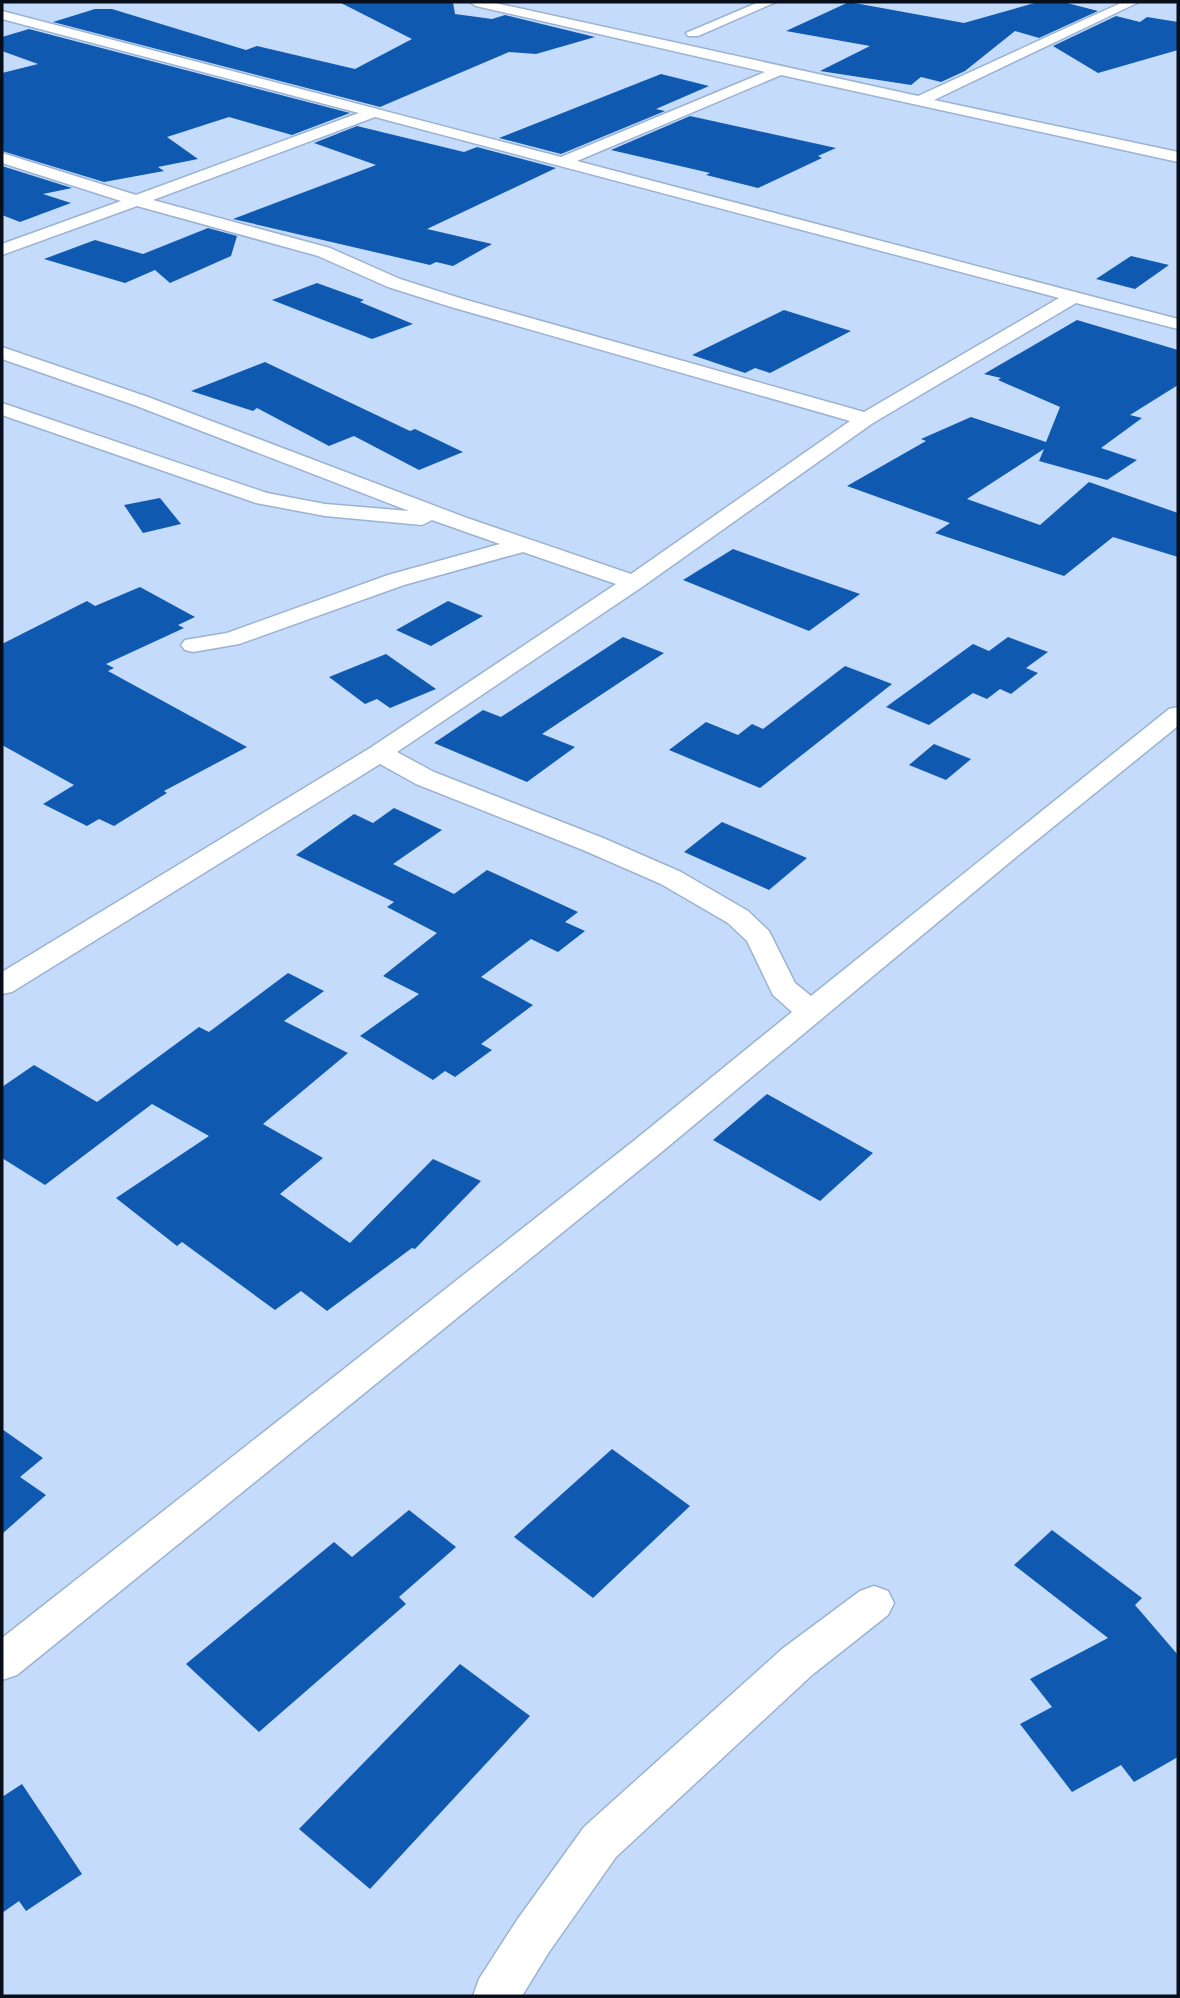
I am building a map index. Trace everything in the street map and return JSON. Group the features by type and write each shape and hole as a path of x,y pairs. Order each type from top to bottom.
{"street":[{"path":"2,3 9,2"},
{"path":"476,2 637,40 1178,158"},
{"path":"637,40 693,33 770,2"},
{"path":"920,101 1133,2"},
{"path":"2,15 1178,324"},
{"path":"693,33 691,43 705,55"},
{"path":"565,162 779,71"},
{"path":"2,250 373,113"},
{"path":"2,158 135,200 324,252 394,283 457,303 866,419"},
{"path":"2,985 150,897 379,753 634,582 866,419 1075,296"},
{"path":"2,353 141,401 459,523 634,582"},
{"path":"2,409 263,499 325,510 459,523"},
{"path":"193,645 231,639 407,577 526,544"},
{"path":"2,1662 648,1147 1178,713"},
{"path":"379,753 425,779 593,844 671,878 738,916 759,937 783,988 811,1012"},
{"path":"496,1996 533,1936 600,1842 797,1662 874,1603"}],"building":[{"path":"339,2 453,2 455,14 492,19 505,15 595,37 536,54 509,52 380,107 53,22 95,9 112,9 246,50 257,46 355,69 412,39"},
{"path":"849,2 964,23 1038,2 1063,2 1098,11 1039,38 1015,31 965,71 941,82 921,77 911,85 820,71 870,46 786,31"},
{"path":"1116,16 1140,22 1147,17 1178,22 1178,50 1098,73 1053,46"},
{"path":"29,29 350,113 292,135 229,117 167,137 198,159 158,167 164,171 104,182 2,151 2,73 38,64 2,51 2,37"},
{"path":"661,74 709,86 656,109 665,111 561,154 499,138"},
{"path":"690,116 836,148 818,156 822,158 758,188 706,175 710,173 611,150"},
{"path":"357,126 464,152 477,147 556,168 427,229 492,244 453,266 436,262 430,265 233,219 376,165 314,143"},
{"path":"2,166 72,188 43,194 71,203 20,222 2,215"},
{"path":"208,228 237,236 231,256 170,283 155,270 125,283 44,259 95,240 143,254"},
{"path":"1131,256 1169,265 1135,289 1096,279"},
{"path":"317,283 364,300 360,302 413,324 372,339 272,300"},
{"path":"784,310 851,331 770,373 755,368 745,373 692,355"},
{"path":"1077,320 1178,350 1178,385 1130,415 1142,418 1101,448 1137,460 1107,480 1039,461 1044,449 967,499 1040,525 1089,482 1178,513 1178,557 1113,537 1064,576 935,533 950,523 847,486 926,441 921,439 971,417 1046,442 1060,407 998,380 1001,378 984,374"},
{"path":"265,362 410,431 415,429 463,452 419,470 354,436 329,446 257,408 253,411 191,391"},
{"path":"160,498 181,524 143,533 124,505"},
{"path":"733,549 860,594 809,631 683,580"},
{"path":"140,587 195,617 178,625 184,628 106,664 114,668 108,671 247,747 164,791 167,793 114,826 99,819 87,826 43,804 74,785 2,745 2,644 87,601 95,606"},
{"path":"448,601 483,616 431,646 396,630"},
{"path":"623,637 664,653 542,734 575,747 527,782 434,743 483,710 501,717"},
{"path":"1008,637 1048,652 1026,668 1038,673 1011,694 1000,689 987,699 973,693 929,725 886,707 973,644 989,651"},
{"path":"386,654 436,689 390,708 377,699 365,704 329,677"},
{"path":"845,666 892,684 760,788 669,750 706,722 738,735 752,724 763,729"},
{"path":"934,744 971,759 946,780 909,765"},
{"path":"394,808 442,830 393,864 454,894 487,870 578,912 565,922 585,931 558,952 531,939 481,977 533,1005 481,1044 492,1050 455,1077 445,1071 433,1080 360,1036 419,994 383,976 437,933 387,907 394,902 296,855 354,814 373,823"},
{"path":"722,822 807,858 769,890 684,852"},
{"path":"288,973 324,991 284,1021 348,1053 263,1124 323,1158 280,1194 350,1243 433,1159 481,1181 415,1249 412,1248 327,1311 301,1291 275,1310 182,1242 177,1246 116,1198 209,1136 152,1104 45,1185 2,1158 2,1087 34,1065 97,1102 199,1027 209,1032"},
{"path":"767,1094 873,1153 820,1201 713,1140"},
{"path":"2,1429 43,1458 20,1477 46,1495 2,1534"},
{"path":"612,1449 690,1506 593,1598 514,1537"},
{"path":"409,1510 456,1547 399,1597 406,1604 259,1732 186,1664 334,1542 352,1557"},
{"path":"1052,1530 1142,1598 1135,1605 1178,1655 1178,1757 1134,1782 1121,1765 1072,1792 1020,1724 1052,1707 1030,1679 1108,1638 1014,1565"},
{"path":"460,1664 530,1716 370,1889 299,1829"},
{"path":"22,1784 82,1874 26,1911 19,1901 2,1913 2,1797"}]}
